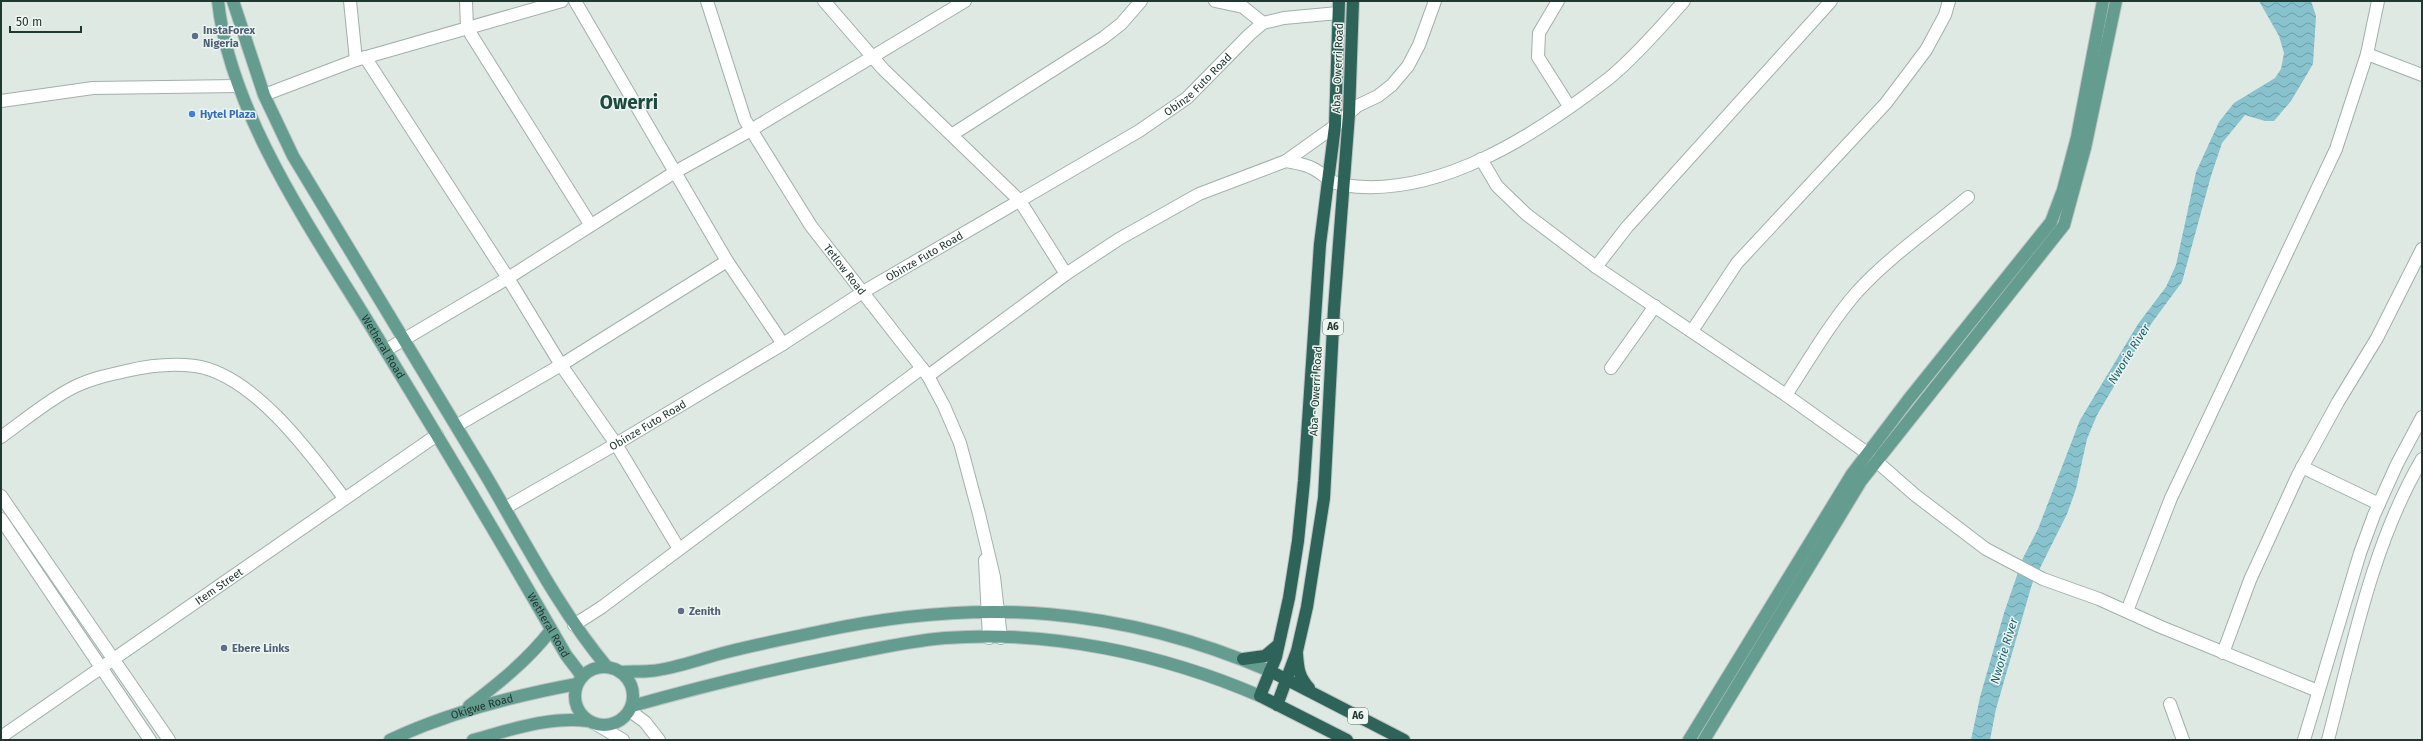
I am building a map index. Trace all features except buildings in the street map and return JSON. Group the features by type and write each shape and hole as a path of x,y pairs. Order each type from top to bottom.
{"highway":[{"name":"Aba - Owerri Road","path":"1277,705 1297,651 1308,599 1324,498 1343,185 1349,114 1354,1"},
{"name":"Aba - Owerri Road","path":"1260,696 1278,645 1289,598 1298,541 1304,481 1320,244 1335,126 1338,7"},
{"path":"1243,659 1265,656 1278,645"},
{"name":"A6","path":"1297,651 1298,669 1301,679 1311,691"},
{"name":"A6","path":"1270,671 1287,678 1404,740"},
{"name":"A6","path":"1260,696 1347,740"}],"main road":[{"name":"Wetheral Road","path":"218,1 226,49 238,86 288,189 437,435 552,630 579,680"},
{"name":"Wetheral Road","path":"233,1 264,95 293,156 574,625 607,667"},
{"path":"1689,740 1782,591 1812,538 1871,458 2051,222 2064,190 2077,137 2103,1"},
{"path":"1704,740 1820,547 1871,458 2049,247 2064,225 2085,148 2116,1"},
{"path":"592,723 579,712 575,703 579,680 598,667 607,667 620,672 651,671 726,652 880,620 993,611 1074,616 1117,624 1201,644 1243,659 1270,671"},
{"path":"463,711 507,677 536,650 552,630"},
{"path":"631,708 743,675 870,649 944,638 1001,638 1054,641 1149,658 1203,673 1260,696"},
{"path":"473,740 522,727 563,720 609,725 622,720 631,708 632,690 630,683 620,672"},
{"name":"Okigwe Road","path":"390,740 422,725 463,711 579,680"}],"street":[{"path":"350,1 361,58 508,278 561,365 616,444 679,549"},
{"path":"466,1 467,28 590,224"},
{"path":"264,95 361,58 562,1"},
{"path":"575,1 727,261 783,344"},
{"name":"Tetlow Road","path":"706,1 745,120 811,226 925,372 960,443 984,536 993,611"},
{"path":"824,1 872,57 953,134 1020,201 1066,274"},
{"path":"386,350 508,278 590,224 675,172 751,130 965,1"},
{"path":"953,134 1103,38 1121,24 1141,1"},
{"path":"1215,1 1235,2 1263,23"},
{"path":"574,625 925,372 1119,239 1199,194 1286,161 1335,126 1357,106 1378,96 1392,85 1408,66 1419,45 1435,1"},
{"path":"1558,1 1539,33 1538,57 1569,106"},
{"path":"1286,161 1300,163 1315,169 1329,182 1343,185 1411,184 1458,171 1531,132 1609,78 1684,1"},
{"path":"1692,331 1736,263 1886,103 1926,50 1945,15 1949,1"},
{"path":"2127,611 2171,498 2336,149 2367,54 2378,1"},
{"path":"1596,267 1627,228 1829,2"},
{"name":"Obinze Futo Road","path":"505,508 616,444 783,344 863,292 1139,131 1187,98 1250,34 1263,23 1338,7"},
{"path":"2367,54 2422,75"},
{"path":"1,101 93,88 238,86"},
{"path":"1481,159 1497,186 1511,201 1596,267 1786,394 1871,458 1951,523 1986,549 2011,564 2043,579 2127,611 2318,691"},
{"path":"1786,394 1840,314 1858,292 1883,268 1968,198"},
{"path":"2223,652 2250,580 2302,467 2338,402 2377,338 2422,249"},
{"path":"456,426 561,365 727,261"},
{"path":"1611,368 1655,306"},
{"path":"1,437 74,387 102,376 142,367 196,366 228,378 257,399 306,446 344,498"},
{"path":"2304,740 2360,553 2379,504 2397,464 2422,418"},
{"name":"Item Street","path":"1,737 114,661 344,498 437,435"},
{"path":"2328,740 2372,572 2390,526 2418,475 2422,459"},
{"path":"2397,464 2418,475"},
{"path":"2302,467 2379,504"},
{"path":"1,496 169,740"},
{"path":"1,519 150,740"},
{"path":"993,611 1001,638"},
{"path":"989,638 993,611"},
{"path":"2170,704 2183,740"},
{"path":"631,708 645,722 659,740"},
{"path":"592,723 623,740"}],"water":[{"name":"Nworie River","path":"2259,1 2311,1 2316,16 2313,64 2291,101 2274,121 2265,121 2245,115 2222,143 2211,176 2182,282 2151,324 2097,415 2087,439 2076,489 2067,514 2032,584 1996,709 1990,740 1971,740 1980,697 2004,613 2023,558 2038,529 2080,420 2138,324 2166,287 2176,265 2196,172 2219,122 2234,103 2275,78 2281,69 2284,53 2279,36"}],"place":[{"name":"InstaForex Nigeria","path":"195,36"},
{"name":"Hytel Plaza","path":"192,114"},
{"name":"Zenith","path":"681,611"},
{"name":"Ebere Links","path":"224,648"}],"district":[{"name":"Owerri","path":"629,102"}]}
